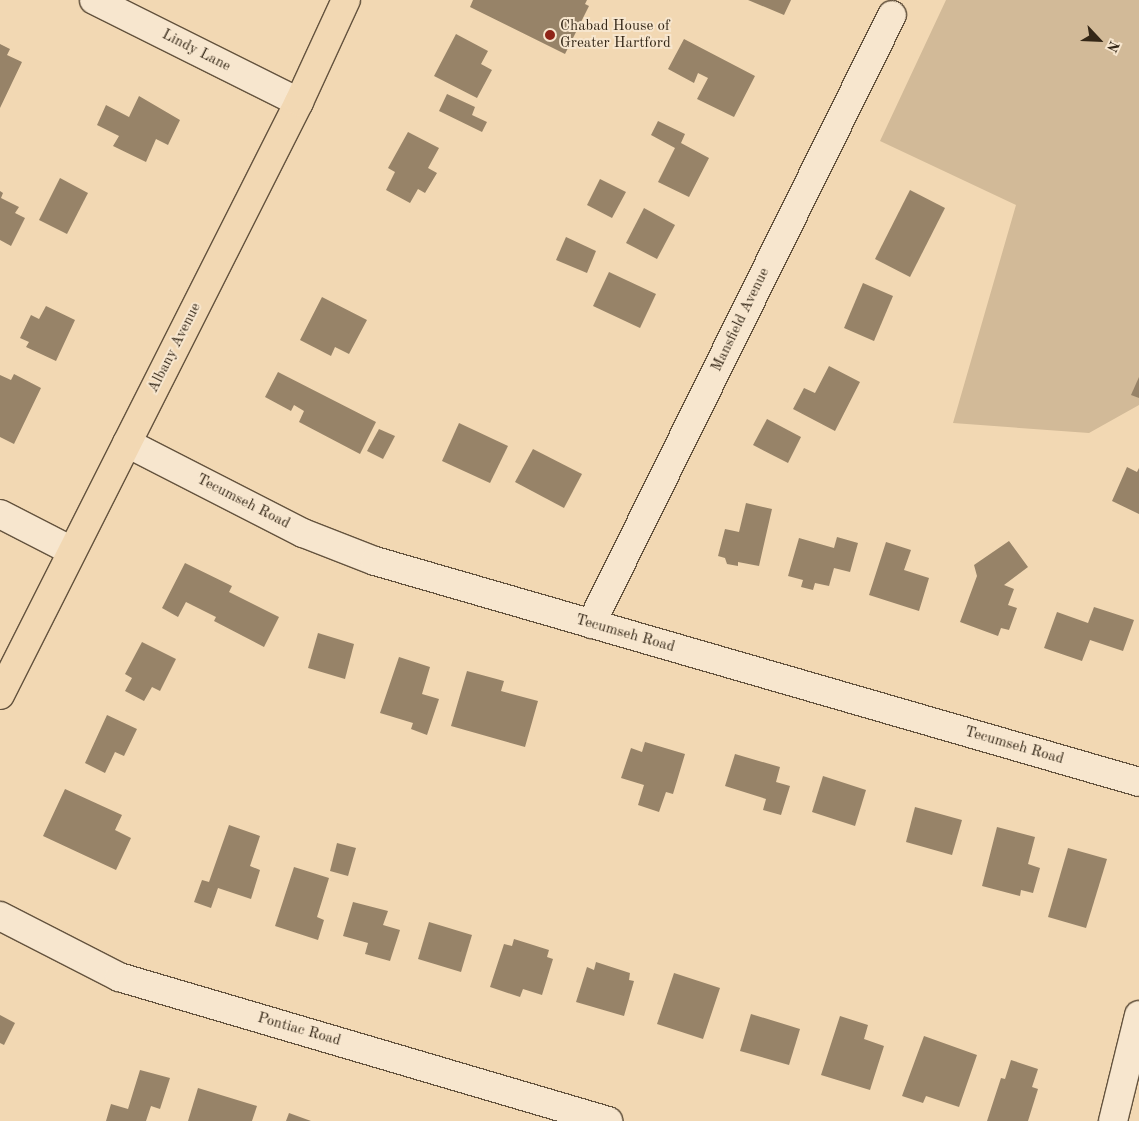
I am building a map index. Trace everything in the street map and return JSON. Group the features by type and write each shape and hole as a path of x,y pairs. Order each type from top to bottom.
{"highway":[{"name":"Albany Avenue","path":"0,695 298,102 346,0"}],"street":[{"name":"Lindy Lane","path":"94,0 298,102"},
{"name":"Mansfield Avenue","path":"591,624 892,15"},
{"name":"Tecumseh Road","path":"127,443 303,533 366,558 1139,782"},
{"path":"0,514 72,551"},
{"name":"Pontiac Road","path":"0,916 119,977 608,1121"},
{"path":"1113,1121 1139,1015"}],"shaded area":[{"path":"946,0 1139,0 1139,405 1089,433 953,423 1016,205 880,141"}],"building":[{"name":"Chabad House of Greater Hartford","path":"473,0 587,0 585,4 589,6 565,54 470,7"},
{"path":"748,0 791,0 784,15"},
{"path":"456,34 488,51 481,64 492,70 477,98 434,76"},
{"path":"684,39 755,76 734,117 697,99 708,78 698,73 694,83 668,69"},
{"path":"0,44 10,49 7,55 22,62 0,108"},
{"path":"447,94 475,107 472,115 487,122 482,132 439,111"},
{"path":"139,96 180,120 168,145 156,139 146,162 113,146 119,136 97,125 106,105 129,117"},
{"path":"658,121 685,134 681,143 709,158 689,197 658,182 675,148 651,135"},
{"path":"408,132 439,148 428,168 437,173 425,193 418,189 410,203 386,190 395,172 388,168"},
{"path":"60,178 88,193 67,234 39,220"},
{"path":"600,179 626,192 612,218 587,205"},
{"path":"910,190 945,208 910,277 875,259"},
{"path":"0,191 3,193 1,198 19,207 15,213 25,218 11,246 0,240"},
{"path":"644,208 675,225 657,259 626,243"},
{"path":"566,237 596,251 587,273 556,260"},
{"path":"609,272 656,294 640,328 593,306"},
{"path":"863,283 893,296 874,341 844,328"},
{"path":"322,297 367,320 349,354 335,347 331,356 300,340"},
{"path":"46,306 75,320 56,361 26,347 29,342 20,338 31,315 39,319"},
{"path":"829,366 860,382 835,431 793,409 804,388 815,393"},
{"path":"278,372 376,422 360,454 299,422 304,411 294,405 291,411 265,397"},
{"path":"14,374 41,388 14,444 0,437 0,375 11,380"},
{"path":"1139,377 1139,398 1131,395"},
{"path":"767,419 801,437 788,463 753,445"},
{"path":"459,423 508,446 490,483 442,461"},
{"path":"379,429 395,436 383,459 367,451"},
{"path":"533,449 582,474 564,508 515,482"},
{"path":"1127,467 1137,472 1139,468 1139,514 1112,501"},
{"path":"746,503 772,509 759,566 738,562 738,566 727,564 725,558 718,556 725,529 739,532"},
{"path":"837,537 858,543 850,572 834,568 829,586 815,583 813,590 801,587 803,580 788,576 799,538 834,548"},
{"path":"1009,541 1028,567 1004,585 1014,589 1008,605 1017,608 1009,630 1001,628 998,636 960,622 977,576 974,565"},
{"path":"886,542 911,550 904,570 929,578 919,611 869,595"},
{"path":"185,563 232,586 229,592 279,617 264,647 214,621 216,617 186,602 178,617 162,608"},
{"path":"1094,607 1134,620 1123,651 1090,640 1082,661 1044,648 1057,612 1088,623"},
{"path":"318,633 354,644 345,679 308,668"},
{"path":"142,642 176,659 160,691 152,687 144,701 125,691 132,678 125,674"},
{"path":"399,657 430,667 422,694 439,699 427,735 411,729 413,723 380,713"},
{"path":"467,671 504,681 501,691 538,701 525,747 451,726"},
{"path":"107,715 137,729 124,756 115,752 105,773 85,763"},
{"path":"645,742 685,754 673,794 666,792 659,812 638,805 644,785 621,778 631,748 642,752"},
{"path":"735,754 780,767 776,782 790,786 781,815 763,810 766,799 725,786"},
{"path":"823,776 866,790 855,826 812,812"},
{"path":"65,789 122,815 115,830 131,838 116,870 43,836"},
{"path":"915,807 962,820 952,855 906,842"},
{"path":"229,825 260,836 250,866 260,870 251,899 218,888 211,908 194,902 202,880 209,882"},
{"path":"997,827 1035,837 1028,864 1040,868 1033,893 1021,890 1020,896 982,886"},
{"path":"337,843 356,848 348,876 330,871"},
{"path":"1068,848 1107,859 1086,928 1048,917"},
{"path":"294,867 329,878 317,917 324,920 318,940 275,926"},
{"path":"353,902 388,911 383,925 400,930 390,961 365,954 368,943 343,936"},
{"path":"429,922 472,935 461,972 418,959"},
{"path":"514,939 549,950 547,957 553,959 542,995 523,989 520,997 490,987 504,944 512,946"},
{"path":"596,962 630,973 629,980 634,981 624,1016 576,1002 587,967 594,970"},
{"path":"674,973 720,988 703,1039 657,1024"},
{"path":"751,1014 800,1029 789,1065 740,1051"},
{"path":"0,1015 15,1023 4,1045 0,1043"},
{"path":"840,1016 868,1025 864,1039 884,1046 870,1090 821,1075"},
{"path":"924,1036 977,1055 959,1107 926,1096 923,1103 902,1096"},
{"path":"1011,1060 1038,1069 1032,1087 1038,1089 1028,1121 987,1121 1001,1078 1005,1079"},
{"path":"140,1070 170,1078 160,1109 151,1106 146,1121 106,1121 111,1104 128,1109"},
{"path":"198,1088 257,1106 252,1121 188,1121"},
{"path":"289,1113 311,1121 286,1121"}],"place":[{"name":"Chabad House of Greater Hartford","path":"550,35"}]}
